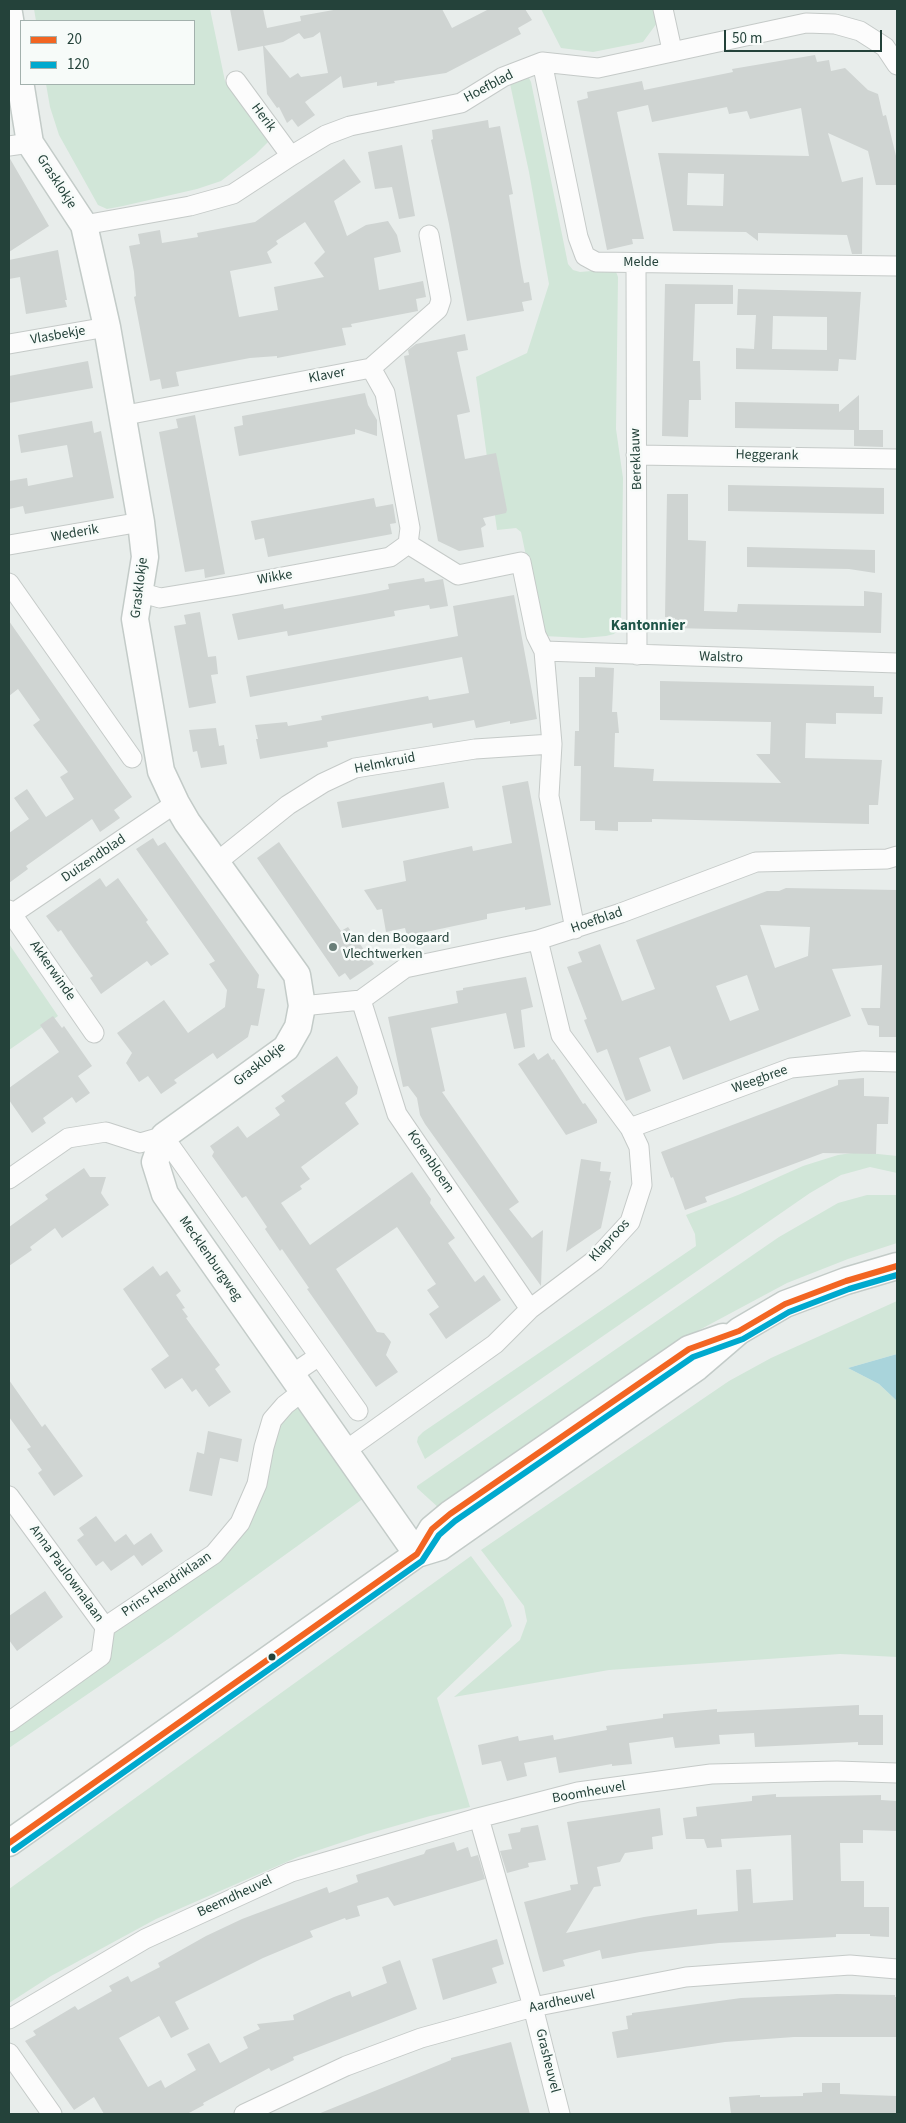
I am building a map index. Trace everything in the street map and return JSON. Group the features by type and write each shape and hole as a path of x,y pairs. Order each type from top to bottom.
{"street":[{"path":"663,9 672,50"},
{"name":"Grasklokje","path":"9,13 19,144 84,225 107,327 141,522 145,557 135,620 161,770 176,803 297,975 302,1006 298,1027 286,1048 167,1141"},
{"name":"Hoefblad","path":"84,225 190,206 233,194 326,135 350,126 461,103 503,77 542,62 598,68 672,50 806,22 835,24 860,31 885,48 897,65"},
{"name":"Melde","path":"542,62 578,237 585,256 596,262 897,266"},
{"name":"Herik","path":"236,81 291,156"},
{"path":"429,236 441,300 438,309 371,368 385,394 410,528 408,544 458,575 521,562 536,635 544,651 552,744 549,796 575,928"},
{"name":"Bereklauw","path":"636,263 637,656"},
{"name":"Vlasbekje","path":"9,344 107,327"},
{"name":"Klaver","path":"121,416 371,368"},
{"name":"Heggerank","path":"636,455 897,459"},
{"name":"Wederik","path":"9,545 141,522"},
{"name":"Wikke","path":"138,592 160,598 239,585 390,557 408,544"},
{"path":"9,583 132,758"},
{"name":"Walstro","path":"544,651 637,656 897,663"},
{"name":"Helmkruid","path":"217,862 288,805 323,783 356,768 475,749 552,744"},
{"name":"Duizendblad","path":"10,912 176,803"},
{"name":"Hoefblad","path":"361,1000 405,968 538,940 699,885 756,862 887,858 897,856"},
{"name":"Akkerwinde","path":"10,912 94,1033"},
{"name":"Klaproos","path":"345,1451 495,1344 530,1309 595,1260 630,1222 642,1185 639,1147 630,1128 561,1035 538,940"},
{"path":"302,1006 361,1000"},
{"name":"Korenbloem","path":"361,1000 397,1114 530,1309"},
{"name":"Weegbree","path":"630,1128 791,1068 862,1060 897,1062"},
{"path":"9,1179 68,1138 106,1132 140,1144 167,1141 358,1411"},
{"name":"Mecklenburgweg","path":"167,1141 155,1162 164,1194 417,1554"},
{"path":"9,1843 417,1554 440,1547 696,1367 739,1331 785,1304 846,1280 897,1266"},
{"path":"297,1383 319,1356"},
{"name":"Prins Hendriklaan","path":"105,1627 214,1554 240,1523 257,1484 264,1446 272,1420 285,1405 297,1383"},
{"name":"Anna Paulownalaan","path":"9,1496 105,1627"},
{"path":"9,1722 101,1656 105,1627"},
{"name":"Boomheuvel","path":"479,1818 578,1792 711,1774 837,1771 897,1773"},
{"path":"479,1818 534,2007"},
{"name":"Beemdheuvel","path":"9,2019 145,1939 290,1872 479,1818"},
{"name":"Aardheuvel","path":"244,2114 346,2066 421,2038 534,2007 686,1977 850,1965 897,1969"},
{"name":"Grasheuvel","path":"534,2007 560,2114"},
{"path":"9,2053 52,2114"}],"green space":[{"path":"34,9 210,9 225,81 269,141 255,155 221,181 197,189 123,206 107,209 98,205 59,135 50,107 46,85 195,85 195,20 36,20"},
{"path":"541,9 654,9 657,23 643,42 593,52 561,48"},
{"path":"523,75 529,78 531,82 568,264 573,270 580,272 615,269 618,277 616,429 623,478 621,620 620,627 614,634 606,636 583,638 544,636 521,532 516,528 497,530 476,377 527,353 549,284 529,172 509,79"},
{"path":"9,944 58,1016 9,1050"},
{"path":"859,1152 897,1156 897,1173 870,1167 841,1175 810,1193 425,1459 417,1442 418,1437 423,1432 696,1246 695,1234 686,1215 738,1195 803,1166 838,1155"},
{"path":"867,1195 897,1195 897,1243 848,1259 787,1283 675,1343 440,1509 417,1488 417,1486 779,1237 838,1203"},
{"path":"897,1301 897,1354 848,1368 879,1384 897,1401 897,1657 840,1654 609,1670 454,1697 520,1640 527,1621 524,1606 481,1550 729,1381 771,1358"},
{"path":"296,1406 364,1498 171,1637 9,1748 9,1727 101,1661 114,1628 239,1532 276,1424"},
{"path":"471,1556 503,1599 512,1626 437,1698 470,1807 367,1834 298,1857 156,1919 51,1976 9,2003 9,1889"}],"water":[{"path":"897,1354 897,1401 879,1384 848,1368"}],"building":[{"path":"230,9 263,9 267,28 301,21 300,16 339,9 442,9 452,28 489,9 525,9 532,20 518,28 521,34 446,73 394,81 395,83 377,86 377,82 343,88 341,76 305,102 315,115 298,127 292,119 287,123 279,107 277,108 267,94 263,46 238,51","holes":["320,32 328,73 301,77 298,73 290,78 264,46 283,42 299,33 304,39 313,37"]},
{"path":"815,55 817,62 829,60 831,71 845,68 868,90 878,94 883,116 886,115 897,160 897,185 876,185 868,151 828,133 842,182 863,177 862,254 852,254 847,235 758,233 758,241 746,232 673,231 658,153 809,156 801,108 750,119 747,111 729,114 727,107 652,122 648,105 617,112 644,239 632,239 633,244 607,250 577,101 588,98 587,92 642,81 644,90 733,72 732,69","holes":["688,173 724,174 723,206 687,205"]},
{"path":"488,120 489,128 500,126 513,194 509,195 521,267 524,283 529,282 532,300 522,302 524,311 467,321 431,140 433,139 432,130"},
{"path":"402,145 415,216 399,219 392,187 375,189 368,152"},
{"path":"9,157 49,226 9,252"},
{"path":"344,159 361,182 334,201 347,236 366,225 388,221 397,235 401,252 374,258 379,290 423,281 426,297 416,299 418,311 351,324 352,327 342,328 346,345 277,358 277,356 250,358 176,372 179,386 162,389 160,379 150,381 134,297 136,296 134,272 129,246 140,244 138,234 160,230 162,243 198,237 197,233 255,222","holes":["305,222 325,252 314,263 324,277 274,287 278,310 239,317 230,271 272,263 267,252 278,244 276,241"]},
{"path":"58,250 67,307 26,314 20,277 9,279 9,260"},
{"path":"665,284 733,285 733,304 695,304 693,361 700,361 701,400 689,400 688,437 662,436"},
{"path":"738,289 861,292 856,360 839,359 838,371 736,369 736,348 754,349 756,315 737,315","holes":["773,316 827,317 827,350 772,349"]},
{"path":"465,334 468,350 457,352 470,412 457,415 465,459 496,453 507,510 506,513 483,518 486,525 481,528 484,547 459,551 438,541 404,356 409,355 408,350 416,344"},
{"path":"88,361 93,388 9,403 9,376"},
{"path":"365,393 368,405 377,420 377,436 355,429 355,434 239,456 234,427 243,425 242,416"},
{"path":"859,395 859,430 883,430 883,447 854,446 854,430 735,428 735,402 839,404 839,412"},
{"path":"195,415 225,574 205,578 204,569 185,572 159,432 178,428 176,419"},
{"path":"92,421 94,433 101,431 114,498 25,514 23,506 9,509 9,481 27,478 28,486 73,477 67,445 21,453 18,435"},
{"path":"728,485 884,488 884,514 728,511"},
{"path":"667,494 688,494 688,540 706,541 704,611 737,612 738,604 864,606 864,591 882,593 881,633 674,628 675,618 665,617"},
{"path":"374,498 376,507 393,504 396,523 390,524 392,534 268,557 264,538 255,540 251,521"},
{"path":"747,547 875,550 875,573 849,569 747,567"},
{"path":"424,578 425,582 443,579 448,606 430,609 429,605 394,611 395,616 288,636 287,631 238,640 232,614 283,604 284,609 370,593 389,589 388,584"},
{"path":"514,595 537,719 510,724 510,721 476,728 474,720 433,728 432,723 327,742 328,747 260,759 255,725 287,722 288,726 322,720 321,716 428,696 429,700 469,693 462,657 250,697 246,676 458,636 453,606"},
{"path":"200,612 208,657 216,656 218,674 211,675 216,703 189,708 174,626 186,624 184,615"},
{"path":"9,621 132,797 114,810 120,818 100,832 92,819 26,866 28,869 9,883 9,833 29,819 14,798 27,789 46,817 74,799 60,777 68,772 33,725 40,720 18,689 9,696"},
{"path":"595,667 614,668 612,712 617,712 619,733 615,733 614,767 654,769 653,781 781,783 756,754 770,754 771,722 660,720 660,681 874,686 874,697 883,697 882,714 836,713 836,724 806,723 805,758 882,760 878,805 869,805 869,824 652,819 652,822 618,822 618,831 595,830 595,821 580,821 581,766 574,766 575,731 579,731 579,677 595,677"},
{"path":"216,728 219,746 224,745 227,764 201,768 197,751 193,752 189,730"},
{"path":"528,781 551,905 525,910 525,907 487,914 487,919 407,936 405,928 386,932 382,909 377,910 364,890 406,881 403,861 472,846 473,851 512,843 502,786"},
{"path":"444,782 449,808 342,828 337,802"},
{"path":"153,838 158,846 165,842 259,975 257,988 265,989 258,1026 251,1025 248,1037 217,1059 213,1053 174,1080 177,1083 161,1094 148,1076 139,1082 126,1063 132,1053 117,1033 164,1000 188,1033 225,1007 227,990 209,964 215,961 136,849"},
{"path":"279,842 341,931 348,927 374,964 350,980 345,973 339,977 257,858"},
{"path":"100,878 106,887 118,878 148,920 146,922 169,954 151,966 147,961 101,994 90,978 93,976 61,930 58,932 46,916"},
{"path":"786,888 897,890 897,1037 879,1037 879,1026 868,1025 861,1008 880,1008 882,965 832,969 851,1016 683,1080 670,1046 639,1058 651,1091 626,1101 607,1049 597,1053 584,1020 587,1019 567,967 582,962 578,952 600,944 622,1001 655,989 636,940 767,891 779,891","holes":["760,925 810,927 808,956 775,968","747,975 759,1010 730,1021 716,986"]},
{"path":"526,977 533,1007 521,1010 525,1047 514,1049 506,1013 431,1028 445,1091 442,1092 519,1202 509,1209 532,1238 543,1230 541,1286 425,1124 420,1115 417,1098 408,1086 403,1087 388,1017 458,1003 456,991 463,990 463,988"},
{"path":"53,1016 62,1028 64,1026 92,1066 78,1076 90,1093 76,1103 72,1097 43,1118 46,1123 32,1133 9,1100 9,1088 59,1052 40,1025"},
{"path":"534,1053 538,1060 548,1053 552,1060 554,1059 583,1104 585,1103 597,1120 597,1123 566,1135 518,1064"},
{"path":"337,1056 358,1087 357,1094 345,1103 359,1124 301,1167 310,1179 300,1186 302,1189 281,1203 310,1245 412,1172 431,1199 430,1203 455,1238 448,1243 475,1282 484,1275 501,1300 446,1339 429,1314 439,1307 427,1290 436,1284 397,1227 336,1269 377,1332 384,1333 391,1342 386,1355 398,1372 376,1387 307,1289 309,1288 282,1249 280,1251 265,1229 267,1227 246,1196 242,1198 212,1156 214,1152 210,1146 238,1126 247,1138 280,1115 275,1108 285,1101 281,1096"},
{"path":"864,1078 864,1096 889,1097 888,1124 877,1124 876,1154 823,1153 705,1197 707,1202 685,1210 673,1177 671,1178 661,1152 838,1085 838,1080"},
{"path":"581,1159 601,1162 600,1171 611,1172 609,1180 611,1181 601,1228 566,1252"},
{"path":"84,1168 90,1177 106,1177 101,1193 109,1205 62,1238 55,1228 30,1247 32,1250 9,1266 9,1227 48,1199 45,1195"},
{"path":"153,1266 160,1276 167,1271 181,1291 176,1295 185,1308 182,1309 188,1317 186,1318 220,1365 215,1369 231,1392 209,1407 196,1389 192,1392 182,1378 165,1389 151,1369 169,1356 123,1289"},
{"path":"9,1380 42,1427 45,1424 83,1476 54,1496 38,1473 42,1470 27,1449 31,1447 9,1417"},
{"path":"208,1431 242,1439 238,1462 220,1458 212,1496 189,1491 197,1452 204,1454"},
{"path":"96,1516 115,1542 126,1534 134,1545 151,1533 163,1551 142,1566 134,1555 111,1571 103,1561 96,1566 77,1540 84,1535 79,1528"},
{"path":"45,1591 63,1617 17,1651 9,1640 9,1616"},
{"path":"859,1705 859,1715 883,1715 883,1745 858,1745 858,1742 755,1747 754,1733 719,1735 720,1744 675,1748 673,1737 629,1743 632,1764 612,1766 612,1764 559,1773 556,1757 524,1763 527,1776 507,1781 501,1761 482,1765 478,1745 518,1736 519,1741 553,1735 554,1740 607,1730 606,1726 663,1718 663,1714 717,1709 717,1712"},
{"path":"776,1794 776,1797 881,1795 881,1800 897,1801 897,1831 863,1830 863,1843 840,1843 841,1881 864,1881 864,1907 889,1907 889,1937 870,1936 870,1934 836,1934 836,1937 719,1943 640,1952 602,1959 600,1950 563,1960 565,1966 543,1972 524,1902 571,1890 570,1885 578,1884 567,1822 660,1808 663,1835 652,1837 653,1849 625,1853 620,1862 597,1867 601,1886 594,1887 566,1933 644,1917 697,1909 697,1915 738,1911 736,1870 751,1869 753,1903 793,1900 791,1835 721,1839 722,1847 707,1848 704,1839 686,1839 683,1818 697,1816 696,1807 752,1801 752,1796"},
{"path":"538,1825 546,1860 528,1863 529,1867 507,1873 500,1851 512,1849 508,1834 520,1832 521,1828"},
{"path":"454,1842 457,1851 468,1847 471,1857 478,1855 485,1879 394,1906 388,1897 357,1906 360,1916 346,1920 345,1918 310,1931 313,1937 263,1958 175,2002 189,2029 171,2038 159,2016 119,2038 148,2087 161,2080 165,2088 196,2070 187,2054 209,2043 220,2063 248,2048 243,2037 260,2029 257,2024 294,2020 293,2015 334,1997 350,1991 352,1997 387,1983 382,1967 400,1960 417,2009 293,2057 294,2060 271,2071 269,2068 203,2103 204,2105 187,2114 104,2114 94,2097 74,2110 25,2041 36,2035 33,2031 75,2006 78,2010 112,1991 109,1986 128,1976 131,1982 160,1967 158,1963 206,1936 242,1919 327,1887 329,1893 358,1882 356,1875 424,1854 426,1850"},
{"path":"497,1939 504,1964 492,1968 497,1983 443,2000 432,1959"},
{"path":"837,1994 895,1995 897,1997 897,2037 794,2037 725,2042 617,2058 612,2032 628,2029 626,2016 632,2015 632,2013 741,1998"},
{"path":"511,2042 530,2114 318,2114 451,2060 451,2058"},
{"path":"822,2083 840,2083 840,2094 897,2096 897,2114 731,2114 729,2097 760,2095 760,2097 803,2096 803,2093 822,2092"}],"transit line":[{"name":"20","path":"9,1843 417,1554 432,1529 450,1514 689,1349 739,1331 785,1304 846,1281 897,1266"},
{"name":"120","path":"14,1850 422,1561 439,1535 455,1521 693,1357 743,1339 789,1312 849,1289 897,1275"}],"place":[{"name":"Van den Boogaard Vlechtwerken","path":"333,947"}],"district":[{"name":"Kantonnier","path":"648,627"}]}
